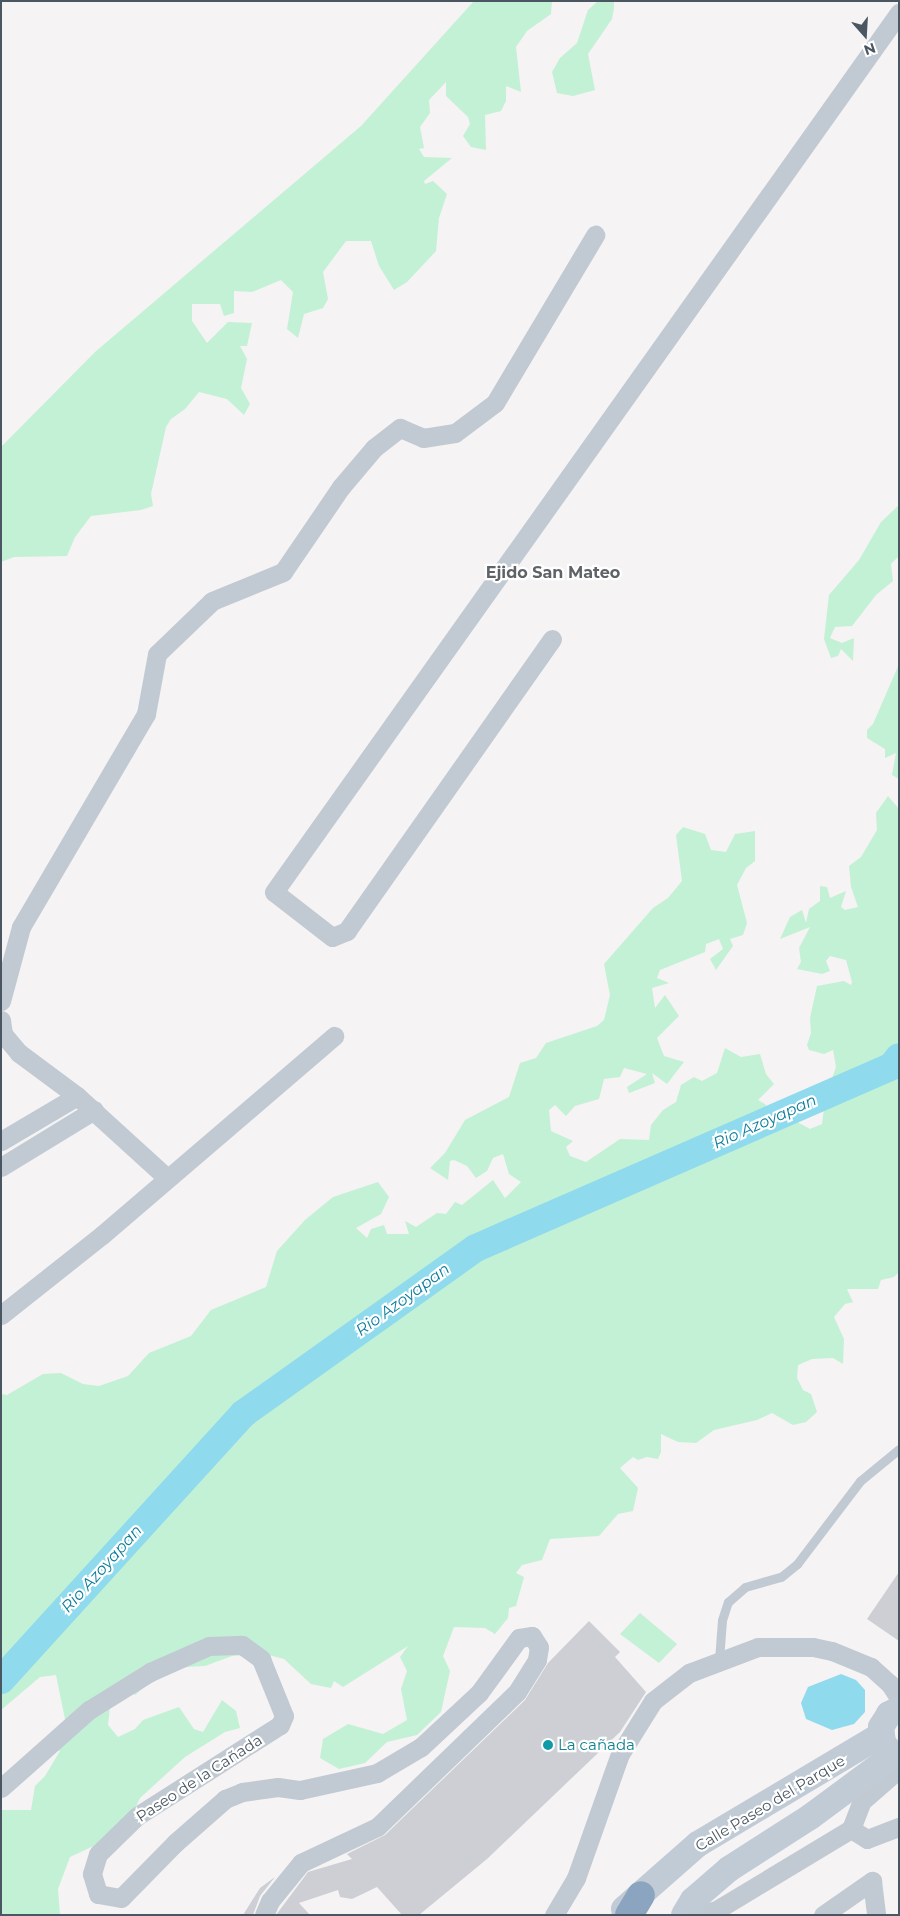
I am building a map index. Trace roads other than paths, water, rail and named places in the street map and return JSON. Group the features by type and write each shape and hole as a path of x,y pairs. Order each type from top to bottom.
{"street":[{"path":"552,639 347,931 332,937 274,892 899,13"},
{"path":"1,1002 21,927 146,714 157,654 212,601 283,572 341,487 374,448 400,428 423,438 454,434 495,403 594,235"},
{"path":"1,1020 3,1034 19,1053 94,1110 166,1177"},
{"path":"1,1315 102,1235 166,1177 334,1036"},
{"path":"1,1141 77,1096"},
{"path":"1,1167 94,1110"},
{"name":"Paseo de la Cañada","path":"1,1788 89,1710 150,1672 209,1646 242,1645 261,1658 284,1716 280,1726 137,1816 98,1854 92,1874 98,1894 122,1898 175,1843 225,1799 242,1792 278,1787 300,1790 377,1773 421,1747 480,1692 519,1638 532,1636 539,1647 537,1660 517,1692 377,1827 301,1863 270,1902 264,1915"},
{"path":"554,1915 576,1878 620,1754 653,1701 689,1673 749,1649 779,1645 832,1651 872,1667 890,1684 899,1698"},
{"path":"641,1897 674,1892 684,1915 715,1911 851,1829 862,1801 893,1753 884,1720 899,1709"},
{"name":"Calle Paseo del Parque","path":"618,1915 641,1897 698,1844 836,1765 893,1753"},
{"name":"Calle Paseo del Parque","path":"684,1915 693,1900 728,1869 810,1817 893,1753"},
{"path":"851,1829 866,1839 899,1827"},
{"path":"823,1915 872,1881 876,1915"}],"lane":[{"path":"719,1660 722,1620 728,1602 745,1587 781,1577 797,1564 860,1481 899,1449"}],"water":[{"path":"841,1674 856,1680 865,1690 865,1712 854,1724 832,1730 806,1719 801,1703 808,1687"}],"waterway":[{"name":"Rio Azoyapan","path":"1,1680 243,1414 476,1248 892,1066 899,1057"}],"place":[{"name":"La cañada","path":"548,1745"}],"district":[{"name":"Ejido San Mateo","path":"553,573"}]}
